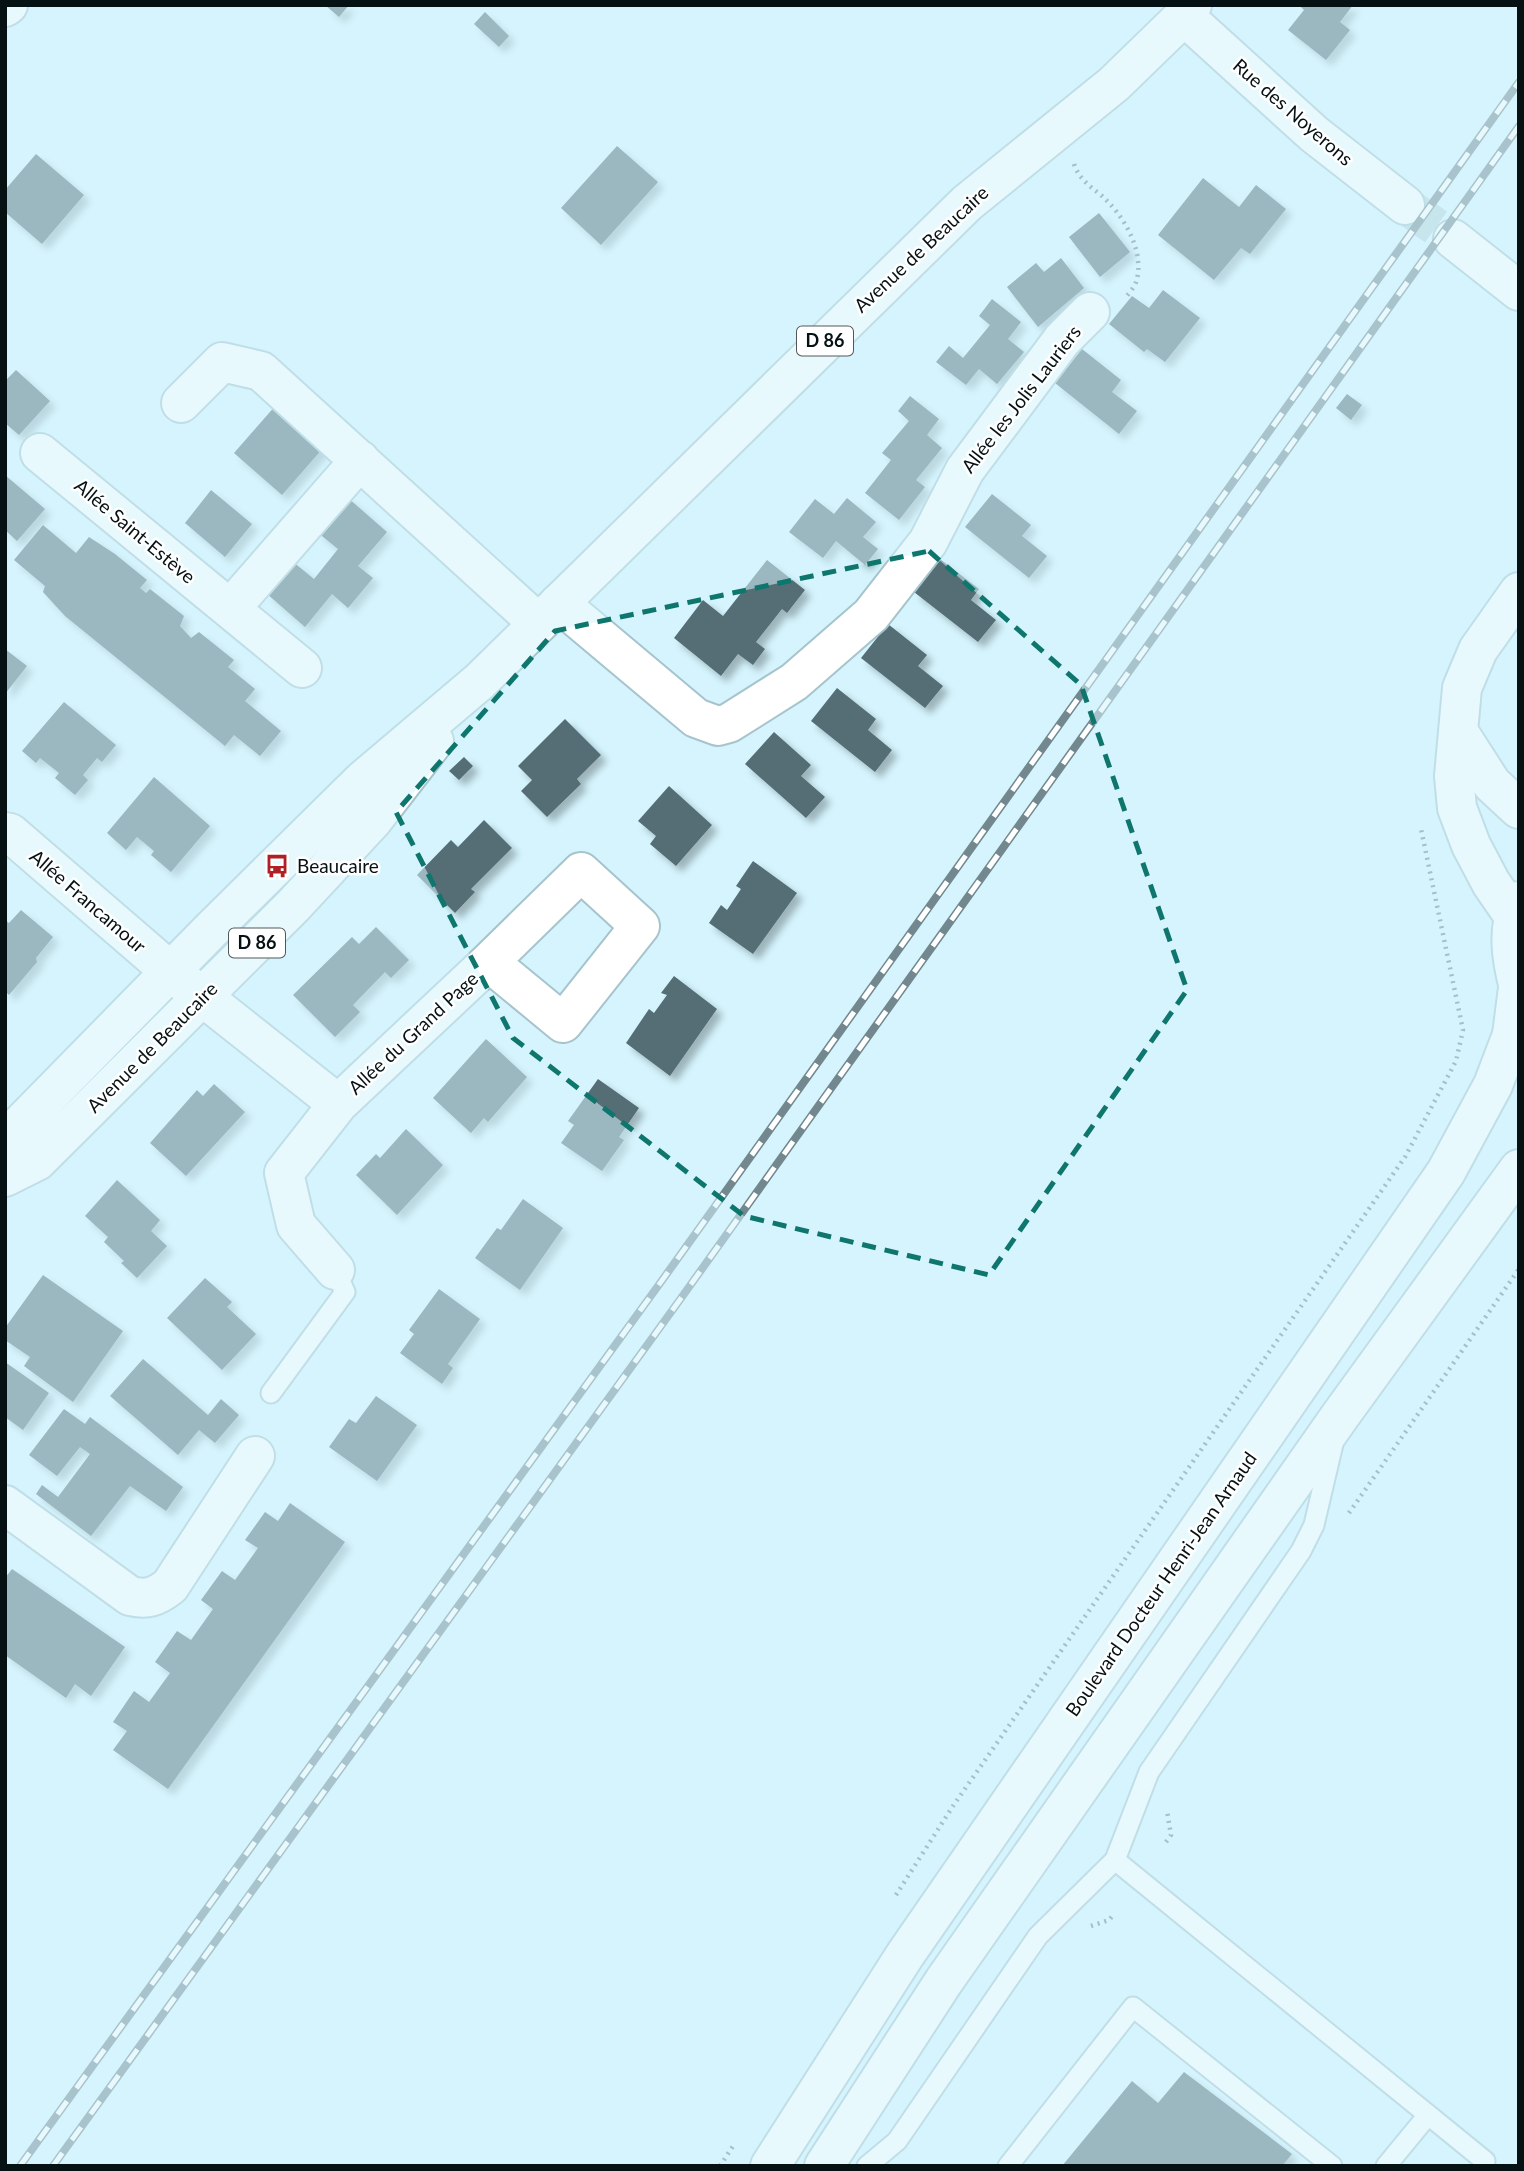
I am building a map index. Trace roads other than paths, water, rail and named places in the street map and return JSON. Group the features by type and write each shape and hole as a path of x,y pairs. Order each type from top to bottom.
{"main road":[{"name":"Rue des Noyerons","path":"1183,9 1314,134 1405,205"},
{"name":"Avenue de Beaucaire","path":"5,1142 170,971 363,780 480,681 967,203 1114,84 1183,9"},
{"path":"1453,239 1519,291"},
{"name":"Allée les Jolis Lauriers","path":"181,403 222,362 261,371 360,460 549,613 696,718 718,726 729,723 794,682 871,615 928,542 965,470 1062,340 1090,312"},
{"name":"Allée Saint-Estève","path":"40,453 302,668"},
{"path":"230,610 360,460"},
{"path":"1516,908 1492,883 1471,845 1457,808 1454,776 1462,688 1478,649 1519,592"},
{"name":"Avenue de Beaucaire","path":"5,1177 37,1161 285,915 373,820 480,681"},
{"path":"1458,731 1492,784 1519,809"},
{"name":"Allée Francamour","path":"5,832 10,833 170,971"},
{"name":"Boulevard Docteur Henri-Jean Arnaud","path":"770,2166 905,1955 1446,1172 1498,1073 1512,1035 1519,988 1510,952 1516,908"},
{"name":"Allée du Grand Page","path":"335,1270 296,1225 284,1173 338,1104 489,962"},
{"name":"Allée du Grand Page","path":"170,971 338,1104"},
{"path":"824,2166 944,1981 1340,1416 1519,1168"},
{"path":"5,1505 130,1596 144,1600 158,1595 170,1586 255,1455"}],"lane":[{"path":"271,1393 345,1292 335,1270"},
{"path":"867,2166 897,2141 1038,1936 1115,1860 1149,1772 1301,1550 1314,1525 1340,1416"},
{"path":"1115,1860 1485,2161"},
{"path":"1008,2166 1133,2007 1332,2166"},
{"path":"1386,2166 1428,2115"}],"tunnel":[{"path":"1405,205 1453,239"}],"railway":[{"path":"20,2166 658,1286 1519,82"},
{"path":"53,2166 679,1301 1519,126"}],"place":[{"name":"Beaucaire","path":"277,866"}]}
